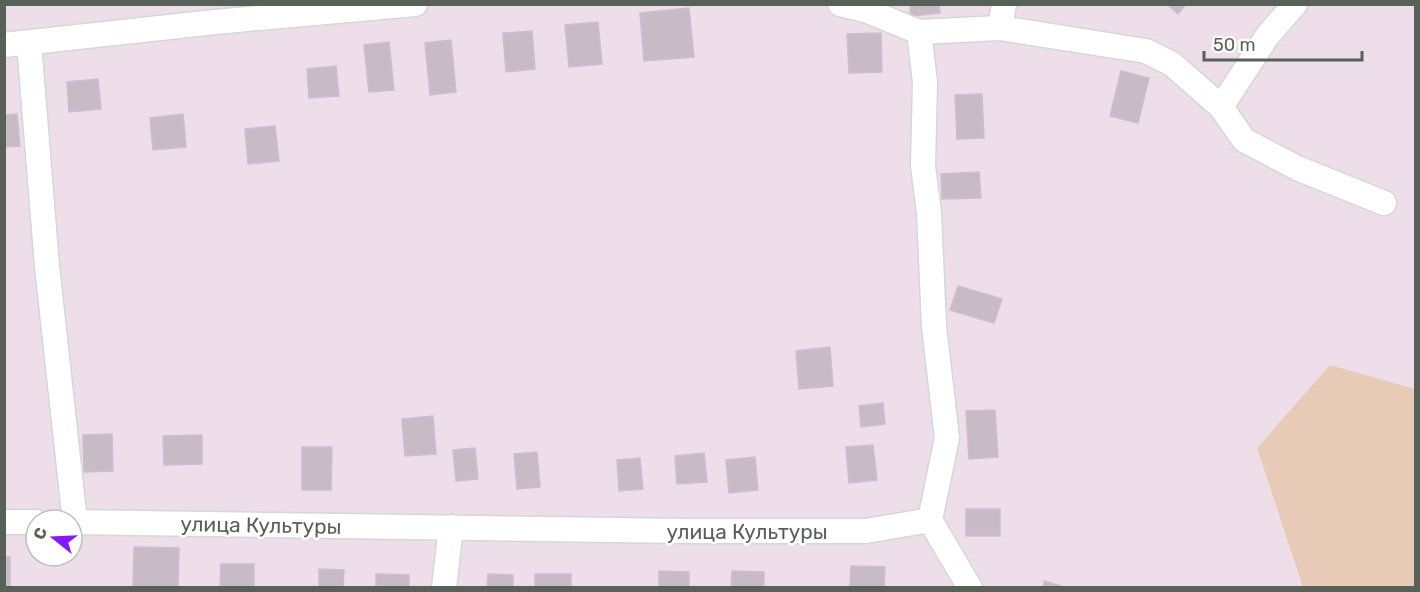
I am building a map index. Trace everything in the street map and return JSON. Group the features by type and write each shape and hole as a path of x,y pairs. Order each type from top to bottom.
{"street":[{"path":"4,45 215,22 415,4"},
{"path":"840,4 865,10 919,32 1002,16 1146,51 1172,64 1221,107 1244,140 1297,168 1384,203"},
{"path":"1221,107 1268,35 1295,4"},
{"path":"919,32 925,82 923,166 929,213 934,326 948,438 930,520 957,576 970,588"},
{"path":"29,43 47,266 73,508"},
{"name":"улица Культуры","path":"84,522 683,531 866,531 930,520"},
{"path":"4,522 24,522"},
{"path":"444,588 452,527"}],"shaded area":[{"path":"1330,365 1415,389 1415,587 1303,587 1257,448"}],"building":[{"path":"910,4 939,4 940,13 911,16"},
{"path":"1167,4 1186,4 1178,14"},
{"path":"689,8 694,57 644,61 640,13"},
{"path":"598,22 602,64 569,67 565,25"},
{"path":"532,31 535,69 506,72 503,33"},
{"path":"881,33 882,72 849,73 847,34"},
{"path":"451,40 456,92 430,95 425,43"},
{"path":"389,42 394,90 369,92 364,45"},
{"path":"336,66 339,96 309,98 307,69"},
{"path":"1121,71 1149,78 1138,123 1110,116"},
{"path":"98,79 101,109 69,112 67,82"},
{"path":"982,94 984,138 957,139 955,95"},
{"path":"17,114 20,146 4,147 4,115"},
{"path":"183,114 186,147 153,150 150,118"},
{"path":"275,126 279,161 248,164 245,129"},
{"path":"979,172 981,198 942,199 941,174"},
{"path":"958,286 1002,299 994,323 950,310"},
{"path":"830,347 833,386 799,389 796,351"},
{"path":"883,403 885,424 861,427 859,406"},
{"path":"995,410 998,457 969,459 966,411"},
{"path":"433,416 436,454 405,456 402,419"},
{"path":"112,434 113,471 84,472 83,435"},
{"path":"202,435 202,464 164,465 163,436"},
{"path":"873,445 877,480 849,483 846,447"},
{"path":"302,447 332,447 331,490 302,490"},
{"path":"475,448 478,479 456,481 453,450"},
{"path":"537,452 540,487 517,489 514,454"},
{"path":"704,453 707,482 677,484 675,456"},
{"path":"755,457 758,490 729,493 726,460"},
{"path":"640,458 643,489 619,491 617,460"},
{"path":"966,509 1000,509 1000,536 966,536"},
{"path":"134,547 179,548 178,588 133,588"},
{"path":"4,557 10,557 10,588 4,588"},
{"path":"221,564 254,564 254,588 220,588"},
{"path":"851,566 885,567 884,588 850,588"},
{"path":"319,569 344,570 343,588 319,588"},
{"path":"659,571 689,572 689,588 659,588"},
{"path":"732,571 764,572 764,588 731,588"},
{"path":"376,574 409,575 409,588 376,588"},
{"path":"488,574 513,575 513,588 487,588"},
{"path":"535,574 571,574 571,588 535,588"},
{"path":"1044,581 1068,588 1043,588"}]}
